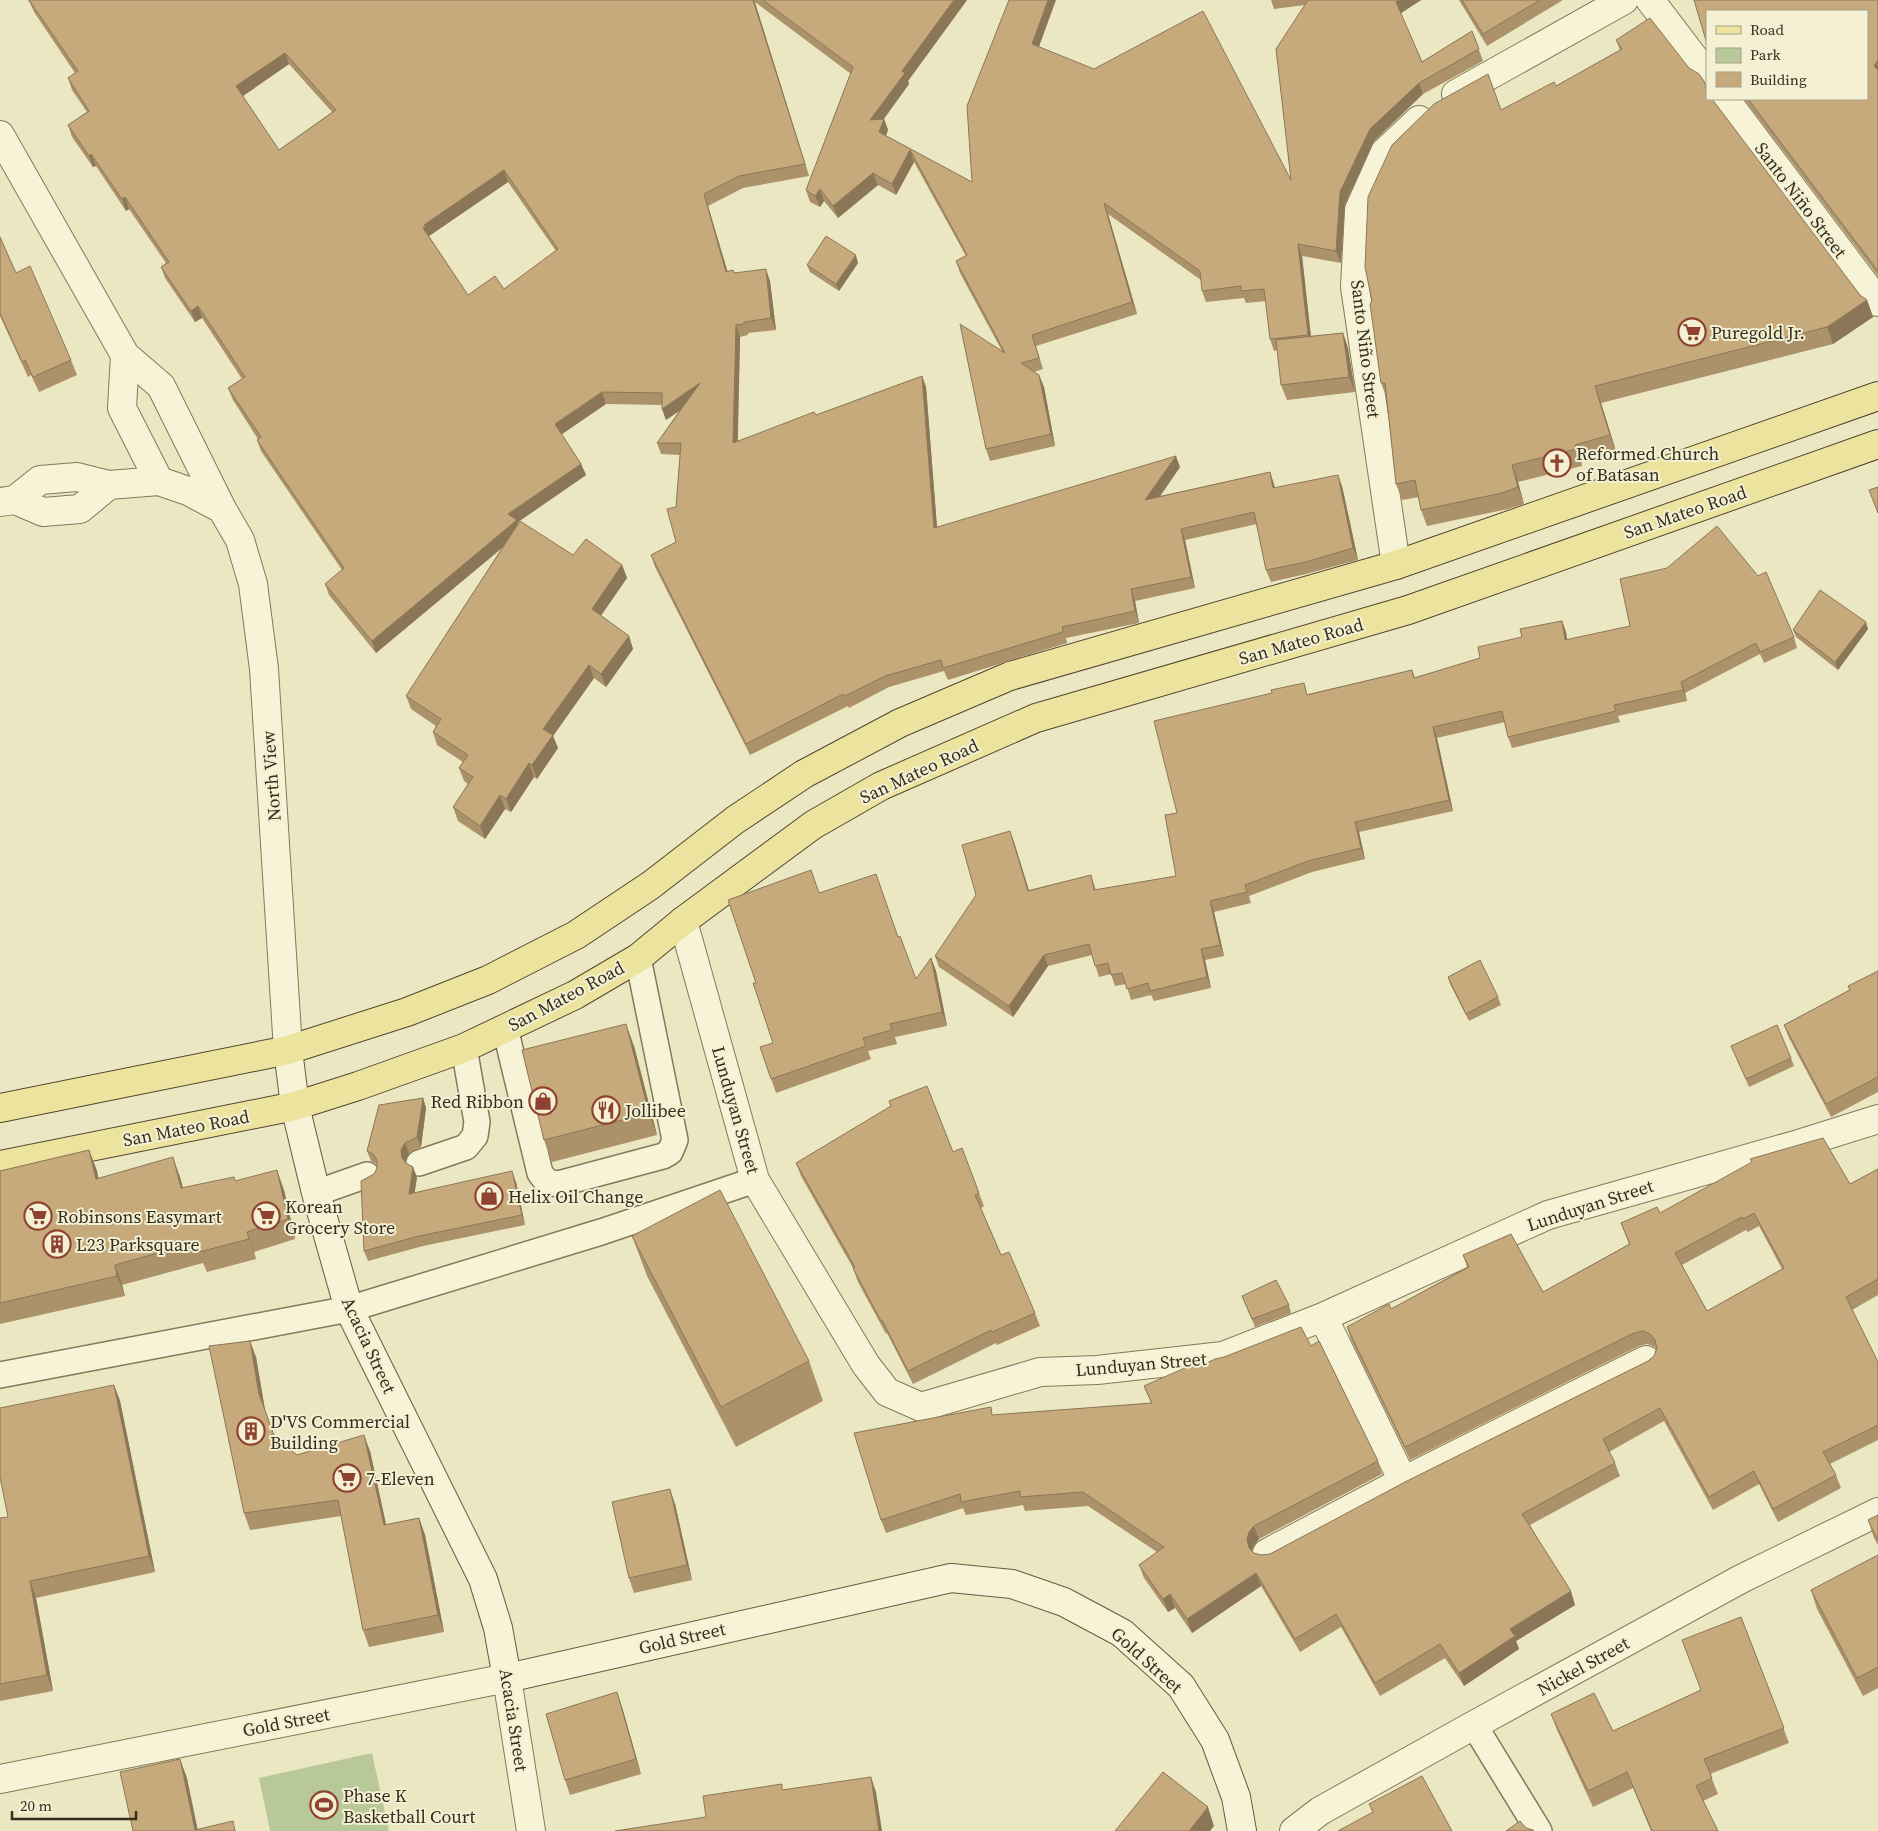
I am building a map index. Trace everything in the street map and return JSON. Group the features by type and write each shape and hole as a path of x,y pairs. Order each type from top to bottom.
{"main road":[{"path":"0,1108 288,1050 407,1012 488,980 576,935 651,885 735,820 804,774 900,723 1010,676 1396,565 1878,396"},
{"name":"San Mateo Road","path":"0,1165 295,1106 358,1086 464,1048 575,995 638,958 683,921 813,825 881,786 1036,718 1408,610 1878,444"}],"street":[{"name":"Santo Niño Street","path":"1396,565 1356,287 1359,210 1385,152 1431,108 1624,0"},
{"path":"1650,0 1706,74"},
{"name":"Santo Niño Street","path":"1726,100 1878,302"},
{"path":"0,135 125,355 122,408 158,481"},
{"name":"North View","path":"125,355 162,386 222,509 240,540 253,584 264,669 288,1050"},
{"path":"8,501 43,512 80,510 109,485 158,481 188,491 222,509"},
{"name":"Lunduyan Street","path":"683,921 755,1180 866,1365 887,1392 921,1407 1040,1372 1097,1370 1223,1356 1323,1317 1548,1215 1792,1146 1878,1119"},
{"name":"Acacia Street","path":"288,1050 295,1106 316,1193 350,1308 483,1579 498,1628 531,1831"},
{"path":"1323,1317 1403,1481"},
{"path":"1267,1552 1403,1481 1646,1360"},
{"name":"Nickel Street","path":"1294,1831 1320,1812 1474,1725 1741,1580 1878,1512"},
{"name":"Gold Street","path":"0,1779 507,1678 951,1578 1012,1584 1064,1602 1122,1633 1181,1686 1215,1740 1236,1797 1242,1831"}],"lane":[{"path":"505,1028 540,1173 547,1182 558,1184 663,1156 670,1152 675,1140 638,958"},
{"path":"419,1163 466,1147 475,1136 477,1122 464,1048"},
{"path":"316,1193 367,1175"},
{"path":"0,1375 350,1308 601,1232 755,1180"},
{"path":"1474,1725 1539,1831"}],"green space":[{"name":"Phase K Basketball Court","path":"372,1753 389,1831 270,1831 259,1778"}],"building":[{"path":"29,0 753,0 805,164 739,176 704,194 726,272 733,270 734,273 766,269 771,318 736,325 733,443 814,412 816,415 922,376 934,528 1176,456 1145,500 1270,472 1273,488 1338,475 1353,548 1302,563 1266,570 1254,512 1181,529 1191,577 1131,589 1135,611 1062,627 1063,632 943,668 941,660 885,676 845,696 843,694 746,744 651,555 676,542 667,509 676,507 681,443 657,443 700,383 662,409 662,393 602,392 555,424 581,464 508,514 517,520 372,641 325,584 344,568 257,440 261,437 228,388 245,377 198,306 191,311 161,267 169,262 125,197 122,199 68,125 89,111 68,78 78,71","holes":["285,53 336,110 279,150 236,86","504,170 558,249 504,289 495,276 468,295 423,228 426,227 424,225"]},
{"path":"763,0 954,0 902,71 905,73 870,120 884,119 879,132 972,182 967,106 1009,0 1048,0 1032,44 1094,69 1203,11 1291,180 1276,49 1308,0 1399,0 1396,2 1422,62 1472,31 1479,49 1419,83 1370,129 1340,192 1336,251 1298,244 1308,335 1270,339 1264,289 1241,291 1241,286 1202,291 1200,271 1104,203 1132,302 1032,335 1039,358 1021,363 1039,375 1051,434 986,449 960,324 1005,353 956,261 967,255 910,150 892,184 873,173 833,206 820,189 815,196 806,190 853,67"},
{"path":"1462,0 1540,0 1483,34"},
{"path":"1694,0 1878,0 1878,60 1874,66 1878,70 1878,271 1749,100 1868,100 1868,10 1706,10 1706,41"},
{"path":"1650,18 1689,68 1699,74 1704,81 1706,100 1713,100 1860,295 1867,300 1827,327 1595,386 1610,435 1575,445 1576,449 1512,465 1518,487 1502,493 1421,510 1415,480 1396,484 1385,383 1381,383 1370,304 1372,301 1365,267 1368,197 1392,145 1434,104 1488,74 1501,110 1554,82 1556,86 1622,49 1616,40"},
{"path":"826,236 856,255 836,284 807,265"},
{"path":"0,237 16,273 30,266 71,360 33,377 25,360 22,362 0,313"},
{"path":"1343,333 1349,377 1281,385 1276,340"},
{"path":"1878,487 1878,513 1869,490"},
{"path":"520,521 573,555 586,539 622,565 592,609 629,636 601,674 589,665 543,729 553,735 532,765 529,763 506,799 500,795 480,826 453,807 473,777 459,768 468,755 433,732 441,719 406,696"},
{"path":"1717,526 1758,576 1766,572 1794,637 1760,652 1756,643 1681,682 1683,690 1614,705 1616,711 1508,737 1502,711 1433,727 1449,800 1355,822 1361,848 1308,861 1245,885 1247,892 1210,901 1220,945 1201,949 1207,977 1150,991 1148,983 1127,989 1122,973 1111,975 1108,963 1095,966 1089,944 1044,955 1009,1006 935,956 976,895 962,845 1010,831 1028,891 1091,875 1094,890 1176,876 1165,815 1177,813 1154,721 1272,693 1271,690 1304,683 1307,695 1412,670 1414,678 1480,658 1478,647 1522,637 1520,629 1562,621 1565,640 1630,626 1620,579 1667,568"},
{"path":"1820,590 1866,622 1835,662 1793,630"},
{"path":"811,870 819,893 876,874 898,937 900,936 916,979 931,958 942,1012 890,1024 892,1030 863,1038 866,1046 771,1079 760,1047 773,1043 753,983 756,983 728,900"},
{"path":"1480,960 1498,997 1466,1014 1448,977"},
{"path":"1878,971 1878,1077 1826,1104 1784,1025 1850,990 1848,986"},
{"path":"626,1024 649,1113 544,1140 522,1050"},
{"path":"1777,1025 1791,1058 1746,1079 1731,1046"},
{"path":"927,1086 953,1152 962,1148 979,1193 975,1195 1001,1255 1009,1252 1035,1313 992,1332 991,1330 908,1371 853,1268 855,1267 796,1163 891,1106 889,1101"},
{"path":"423,1098 417,1137 405,1143 401,1150 402,1158 413,1167 409,1194 512,1171 522,1215 419,1236 364,1251 361,1181 374,1174 377,1168 377,1160 373,1154 367,1151 379,1105"},
{"path":"1823,1138 1850,1184 1878,1169 1878,1279 1846,1297 1878,1362 1878,1425 1823,1452 1836,1475 1773,1509 1754,1471 1709,1497 1660,1408 1603,1439 1615,1463 1522,1514 1571,1591 1510,1629 1515,1636 1459,1673 1440,1644 1375,1683 1336,1614 1295,1639 1256,1573 1187,1619 1170,1594 1163,1599 1139,1565 1164,1547 1083,1492 1020,1497 1020,1491 961,1502 960,1494 881,1520 854,1433 991,1407 992,1415 1152,1403 1144,1386 1196,1363 1198,1367 1301,1327 1311,1346 1319,1341 1378,1461 1254,1526 1249,1532 1247,1539 1249,1548 1254,1553 1261,1555 1270,1554 1405,1482 1648,1361 1654,1356 1657,1348 1655,1340 1650,1334 1643,1331 1634,1333 1405,1447 1347,1327 1389,1304 1391,1309 1469,1267 1463,1255 1511,1234 1543,1292 1630,1244 1621,1223 1657,1207 1660,1213 1752,1162 1750,1159","holes":["1754,1213 1784,1268 1707,1311 1675,1253 1742,1217 1743,1219"]},
{"path":"89,1150 96,1179 173,1157 181,1188 234,1177 235,1181 277,1170 288,1219 247,1232 249,1239 199,1252 197,1242 115,1265 117,1276 0,1303 0,1171"},
{"path":"720,1190 809,1361 721,1407 632,1236"},
{"path":"1276,1280 1289,1305 1252,1319 1242,1296"},
{"path":"250,1341 259,1394 275,1438 297,1455 364,1435 384,1525 419,1518 438,1615 363,1630 338,1500 244,1513 209,1346"},
{"path":"114,1385 149,1556 30,1581 47,1675 0,1684 0,1518 8,1517 0,1477 0,1408"},
{"path":"670,1489 687,1565 629,1578 612,1502"},
{"path":"1878,1515 1878,1540 1868,1520"},
{"path":"1878,1555 1878,1667 1857,1678 1811,1590"},
{"path":"1741,1617 1784,1728 1704,1759 1712,1778 1696,1786 1718,1831 1652,1831 1627,1772 1588,1791 1551,1714 1594,1693 1613,1731 1701,1690 1682,1640"},
{"path":"617,1692 636,1759 565,1780 546,1714"},
{"path":"180,1759 195,1830 233,1821 235,1831 133,1831 120,1772"},
{"path":"1163,1772 1208,1807 1189,1831 1115,1831"},
{"path":"1422,1776 1452,1831 1338,1831 1373,1812 1369,1804"},
{"path":"871,1777 879,1831 615,1831 706,1817 703,1796 782,1784 782,1790"},
{"path":"1520,1821 1526,1828 1534,1831 1506,1831"}],"place":[{"name":"Puregold Jr.","path":"1692,332"},
{"name":"Reformed Church of Batasan","path":"1557,463"},
{"name":"Red Ribbon","path":"543,1101"},
{"name":"Jollibee","path":"606,1110"},
{"name":"Helix Oil Change","path":"489,1196"},
{"name":"Robinsons Easymart","path":"38,1216"},
{"name":"Korean Grocery Store","path":"266,1216"},
{"name":"L23 Parksquare","path":"57,1244"},
{"name":"D'VS Commercial Building","path":"251,1431"},
{"name":"7-Eleven","path":"347,1478"},
{"name":"Phase K Basketball Court","path":"324,1805"}]}
